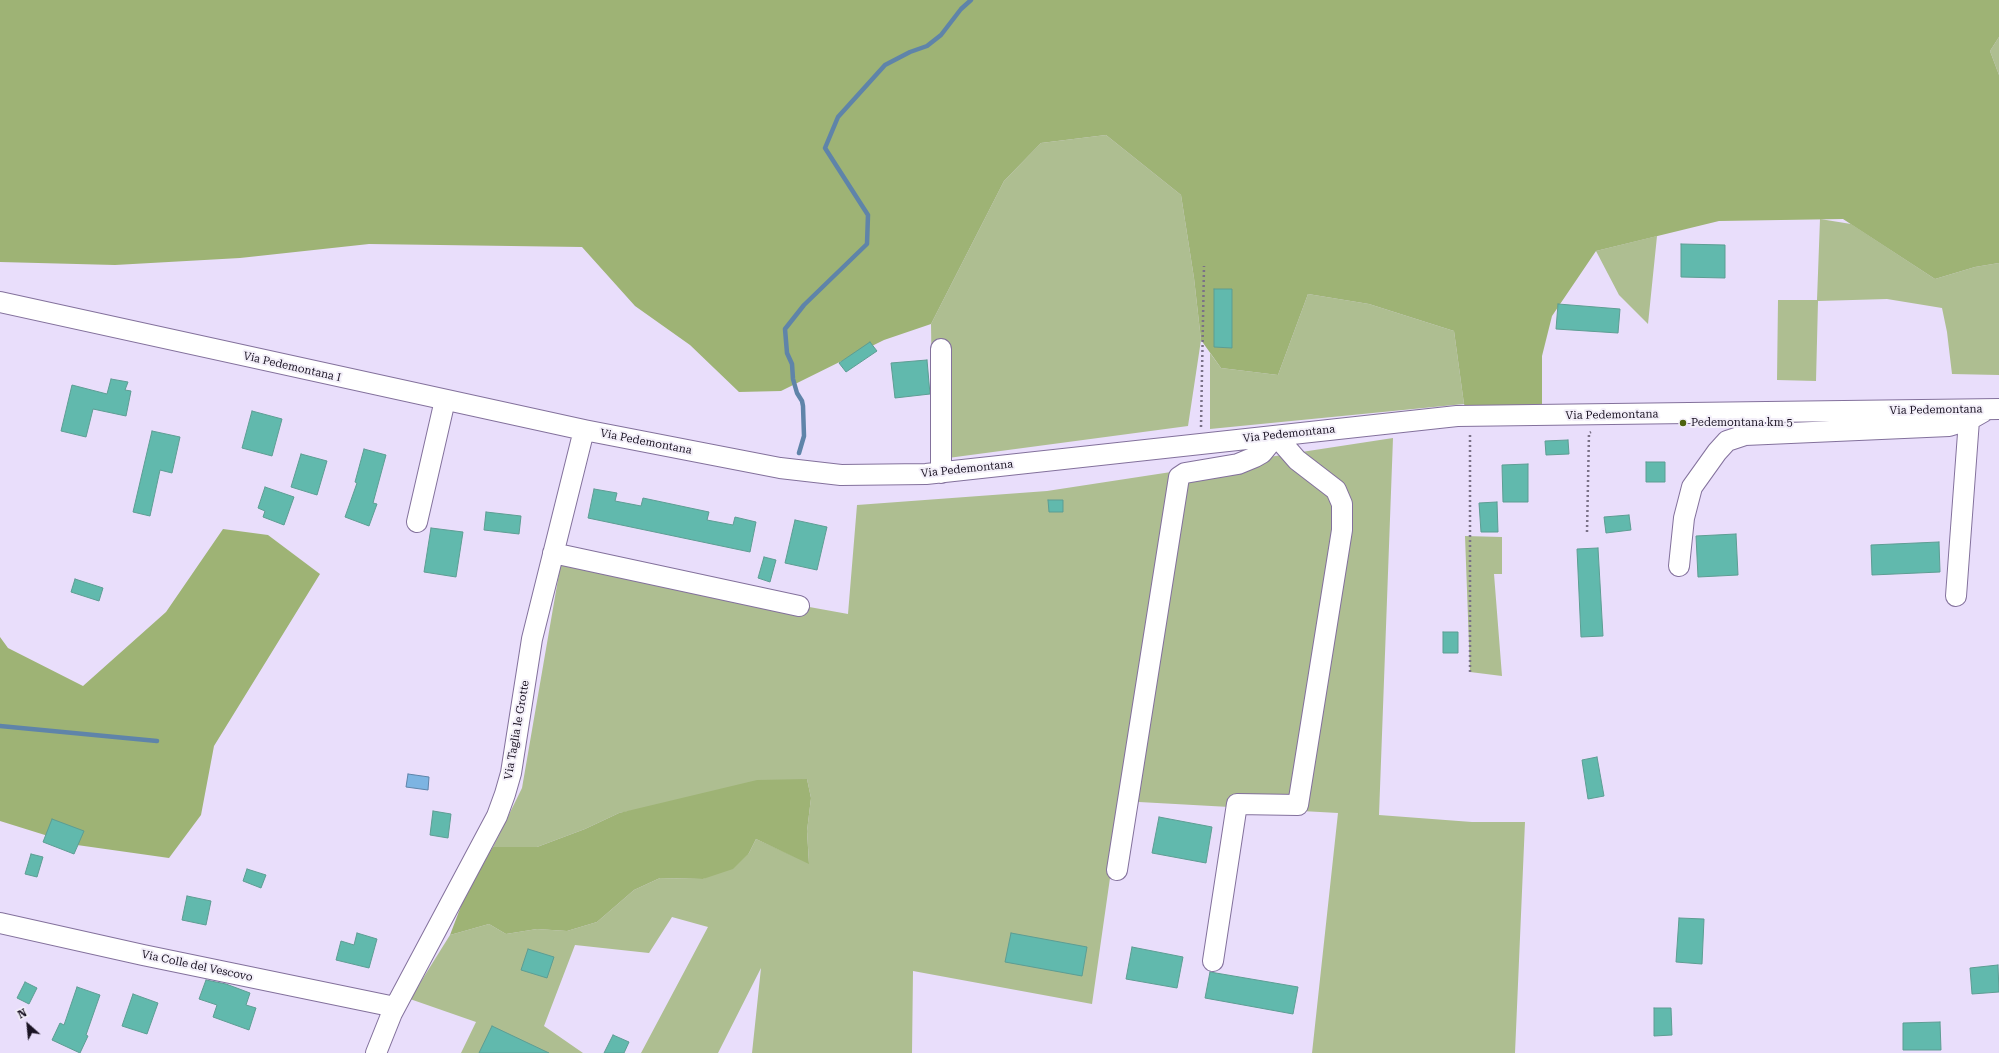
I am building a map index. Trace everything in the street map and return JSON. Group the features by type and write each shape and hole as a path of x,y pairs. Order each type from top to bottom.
{"street":[{"name":"Via Pedemontana I","path":"0,302 584,430"},
{"path":"941,349 941,473"},
{"path":"417,522 445,400"},
{"name":"Via Pedemontana","path":"584,430 816,473 873,476 941,473 1470,416 1994,409"},
{"path":"1679,566 1684,518 1692,487 1717,452 1727,441 1745,435 1949,426 1969,420 1994,409"},
{"path":"1956,596 1969,420"},
{"name":"Via Taglia le Grotte","path":"376,1053 380,1038 395,1006 497,816 505,794 512,773 532,639 584,430"},
{"path":"1116,870 1179,477 1184,473 1238,464 1255,457 1262,453 1276,436 1297,460 1336,490 1342,504 1342,530 1298,805 1238,804 1213,961"},
{"path":"553,553 799,606"},
{"name":"Via Colle del Vescovo","path":"0,923 143,955 395,1006"}],"path":[{"path":"1200,444 1204,266"},
{"path":"1470,416 1470,672"},
{"path":"1587,532 1589,433 1595,429"}],"green space":[{"path":"0,0 1999,0 1999,37 1990,51 1999,75 1999,263 1975,267 1935,279 1843,219 1719,221 1596,251 1552,316 1542,356 1542,416 1470,416 1464,404 1454,331 1369,304 1308,294 1278,375 1221,368 1201,340 1194,278 1181,195 1106,135 1041,143 1004,181 931,324 884,340 781,391 739,392 690,345 635,306 582,247 369,244 240,258 115,265 0,262"},
{"path":"1999,37 1999,75 1990,51"},
{"path":"1106,135 1181,195 1194,278 1201,340 1188,426 933,460 931,324 1004,181 1041,143"},
{"path":"1820,219 1851,224 1935,279 1975,267 1999,263 1999,375 1952,374 1947,332 1942,308 1887,299 1818,301 1816,381 1777,380 1778,300 1817,300"},
{"path":"1657,236 1648,324 1619,295 1596,251"},
{"path":"1308,294 1369,304 1454,331 1464,404 1210,429 1210,353 1221,368 1278,375"},
{"path":"1393,438 1379,815 1472,822 1525,822 1515,1053 1312,1053 1338,813 1121,801 1092,1004 913,971 912,1053 752,1053 761,968 718,1053 641,1053 708,927 672,917 649,953 575,945 544,1026 583,1053 461,1053 476,1022 410,999 450,935 489,924 506,934 537,929 567,931 597,922 634,890 660,878 703,879 749,853 756,839 809,863 807,831 811,798 807,779 619,813 585,829 537,847 493,847 522,788 561,562 848,614 857,505 1047,491"},
{"path":"223,529 268,535 320,574 214,746 201,815 169,858 77,845 0,821 0,637 8,648 83,686 166,612"},
{"path":"1465,536 1502,537 1502,574 1494,574 1502,676 1470,672"},
{"path":"807,779 811,798 807,831 809,864 756,839 749,853 733,869 703,879 660,878 634,890 597,922 567,931 537,929 506,934 489,924 450,935 469,885 493,847 537,847 585,829 619,813 757,780"}],"water":[{"path":"408,774 429,777 428,790 406,787"}],"building":[{"path":"1681,244 1725,245 1725,278 1681,277"},
{"path":"1214,289 1232,289 1232,348 1214,347"},
{"path":"1558,304 1620,309 1618,333 1556,329"},
{"path":"870,342 877,351 846,372 839,363"},
{"path":"927,360 930,394 895,398 891,363"},
{"path":"111,379 128,382 125,390 131,391 126,416 93,409 86,437 61,431 72,385 107,394"},
{"path":"252,411 282,419 272,456 242,448"},
{"path":"152,431 180,437 172,473 160,470 150,516 133,512"},
{"path":"1568,440 1569,454 1546,455 1545,441"},
{"path":"364,449 386,455 373,503 377,504 369,526 345,517 357,483 355,482"},
{"path":"301,454 327,461 317,495 291,487"},
{"path":"1646,462 1665,462 1665,482 1646,482"},
{"path":"1528,464 1528,502 1503,502 1502,465"},
{"path":"265,487 294,497 284,525 263,517 265,511 258,508"},
{"path":"594,489 617,493 615,501 641,506 643,498 709,512 707,520 733,525 735,517 756,522 750,552 588,518"},
{"path":"1048,500 1063,500 1063,512 1049,512"},
{"path":"1497,502 1498,532 1481,532 1479,503"},
{"path":"486,512 521,516 519,534 484,530"},
{"path":"1629,515 1631,530 1606,533 1604,517"},
{"path":"795,520 827,527 817,570 785,563"},
{"path":"431,528 463,532 456,577 424,572"},
{"path":"1736,534 1738,575 1698,577 1696,536"},
{"path":"1939,542 1940,572 1872,575 1871,545"},
{"path":"1598,548 1603,636 1581,637 1577,549"},
{"path":"764,557 776,560 770,582 758,578"},
{"path":"75,579 103,588 99,601 71,592"},
{"path":"1443,632 1458,632 1458,653 1443,653"},
{"path":"1597,757 1604,796 1588,799 1582,760"},
{"path":"433,811 451,814 448,838 430,835"},
{"path":"1159,817 1212,827 1206,863 1152,853"},
{"path":"52,819 84,831 74,854 43,842"},
{"path":"31,854 43,857 37,877 25,874"},
{"path":"247,869 266,875 261,888 243,881"},
{"path":"187,896 211,901 206,925 182,920"},
{"path":"1679,918 1704,919 1702,964 1676,962"},
{"path":"357,933 377,939 369,968 336,960 341,941 354,945"},
{"path":"1011,933 1087,947 1082,976 1005,962"},
{"path":"1132,947 1183,957 1177,988 1126,979"},
{"path":"528,949 554,957 547,978 521,970"},
{"path":"1998,965 1999,992 1972,994 1970,968"},
{"path":"1210,972 1298,987 1293,1014 1205,998"},
{"path":"206,980 226,984 250,993 246,1005 256,1008 249,1030 213,1017 217,1005 199,999"},
{"path":"25,982 37,988 29,1004 17,998"},
{"path":"77,987 100,995 86,1035 88,1036 80,1053 52,1040 60,1023 64,1025"},
{"path":"133,994 158,1003 147,1034 122,1026"},
{"path":"1654,1008 1671,1008 1672,1035 1654,1036"},
{"path":"1940,1022 1941,1050 1903,1050 1903,1023"},
{"path":"492,1026 549,1053 479,1053"},
{"path":"613,1035 629,1042 624,1053 604,1053"}],"waterway":[{"path":"799,453 804,436 803,406 793,379 792,364 787,353 785,329 804,305 867,244 868,215 825,148 838,117 885,65 910,52 927,46 941,35 961,9 971,0"},
{"path":"0,726 157,741"}],"place":[{"name":"Pedemontana km 5","path":"1683,423"}]}
